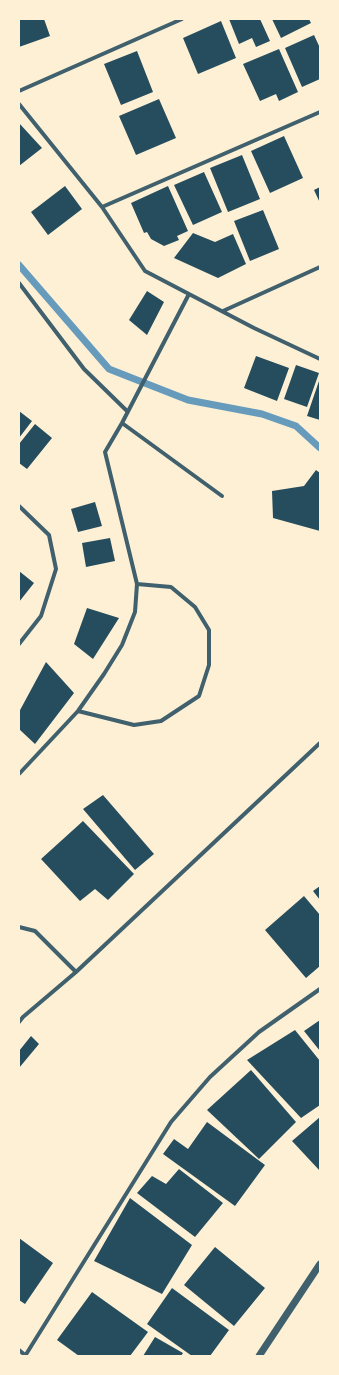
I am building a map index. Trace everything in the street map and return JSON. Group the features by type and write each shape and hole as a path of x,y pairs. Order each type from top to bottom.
{"street":[{"path":"19,91 182,19"},
{"path":"19,104 102,207 145,271 254,328 320,359"},
{"path":"102,207 320,112"},
{"path":"223,311 320,267"},
{"path":"19,283 84,369 127,411"},
{"path":"19,774 78,711 122,645 135,612 137,584 105,452 122,423 189,294"},
{"path":"122,423 222,496"},
{"path":"19,506 49,535 56,569 41,616 19,644"},
{"path":"78,711 134,725 161,721 199,696 209,665 209,630 195,607 171,587 137,584"},
{"path":"19,1022 76,972 320,743"},
{"path":"19,927 35,931 76,972"},
{"path":"19,1350 26,1356 171,1122 210,1077 254,1037 320,989"},
{"path":"260,1356 320,1264"}],"building":[{"path":"19,19 44,19 50,36 19,47"},
{"path":"229,19 260,19 270,41 256,47 252,38 239,44"},
{"path":"272,19 309,19 311,23 281,38"},
{"path":"221,21 236,58 198,74 183,38"},
{"path":"314,35 320,48 320,79 302,87 285,48"},
{"path":"279,49 298,92 279,101 276,94 260,101 243,64"},
{"path":"137,51 153,92 121,105 104,64"},
{"path":"159,99 176,138 136,155 119,116"},
{"path":"19,123 42,148 19,166"},
{"path":"284,136 303,178 270,193 251,151"},
{"path":"242,155 260,199 228,212 210,168"},
{"path":"204,172 222,212 193,225 174,185"},
{"path":"65,186 82,209 48,235 31,212"},
{"path":"168,186 188,231 177,236 179,240 164,246 151,239 147,232 144,233 131,203"},
{"path":"320,187 320,203 314,190"},
{"path":"263,210 279,249 250,261 234,221"},
{"path":"193,233 215,242 233,234 246,264 218,278 174,258"},
{"path":"147,291 164,302 147,335 129,320"},
{"path":"256,356 289,368 277,401 244,388"},
{"path":"296,365 319,373 307,407 284,399"},
{"path":"320,378 320,420 307,416"},
{"path":"19,411 32,421 19,438"},
{"path":"35,424 52,438 27,469 19,463 19,444"},
{"path":"316,470 320,473 320,531 273,518 272,491 304,486"},
{"path":"95,502 102,526 78,532 71,509"},
{"path":"110,538 115,561 86,567 82,543"},
{"path":"19,571 34,583 19,602"},
{"path":"87,608 119,618 93,659 74,644"},
{"path":"46,662 74,693 35,744 19,729 19,712"},
{"path":"103,795 154,854 135,870 83,809"},
{"path":"83,821 134,874 108,900 95,889 80,901 41,859"},
{"path":"320,886 320,900 313,891"},
{"path":"304,896 320,915 320,966 306,978 265,930"},
{"path":"320,1020 320,1051 304,1031"},
{"path":"295,1030 320,1061 320,1105 301,1118 247,1060"},
{"path":"31,1036 39,1044 19,1068 19,1051"},
{"path":"251,1070 296,1122 259,1159 207,1110"},
{"path":"320,1117 320,1171 292,1141"},
{"path":"207,1122 265,1165 235,1206 163,1154 174,1139 188,1149"},
{"path":"179,1169 223,1203 195,1237 137,1193 152,1176 166,1184"},
{"path":"130,1198 192,1245 162,1294 94,1261"},
{"path":"19,1238 53,1263 25,1304 19,1300"},
{"path":"215,1247 265,1288 234,1326 184,1285"},
{"path":"172,1288 229,1330 210,1356 192,1356 147,1324"},
{"path":"92,1292 148,1332 130,1356 79,1356 57,1340"},
{"path":"155,1337 183,1353 181,1356 143,1356"}],"waterway":[{"path":"19,265 109,369 188,400 262,414 296,426 320,448"}]}
